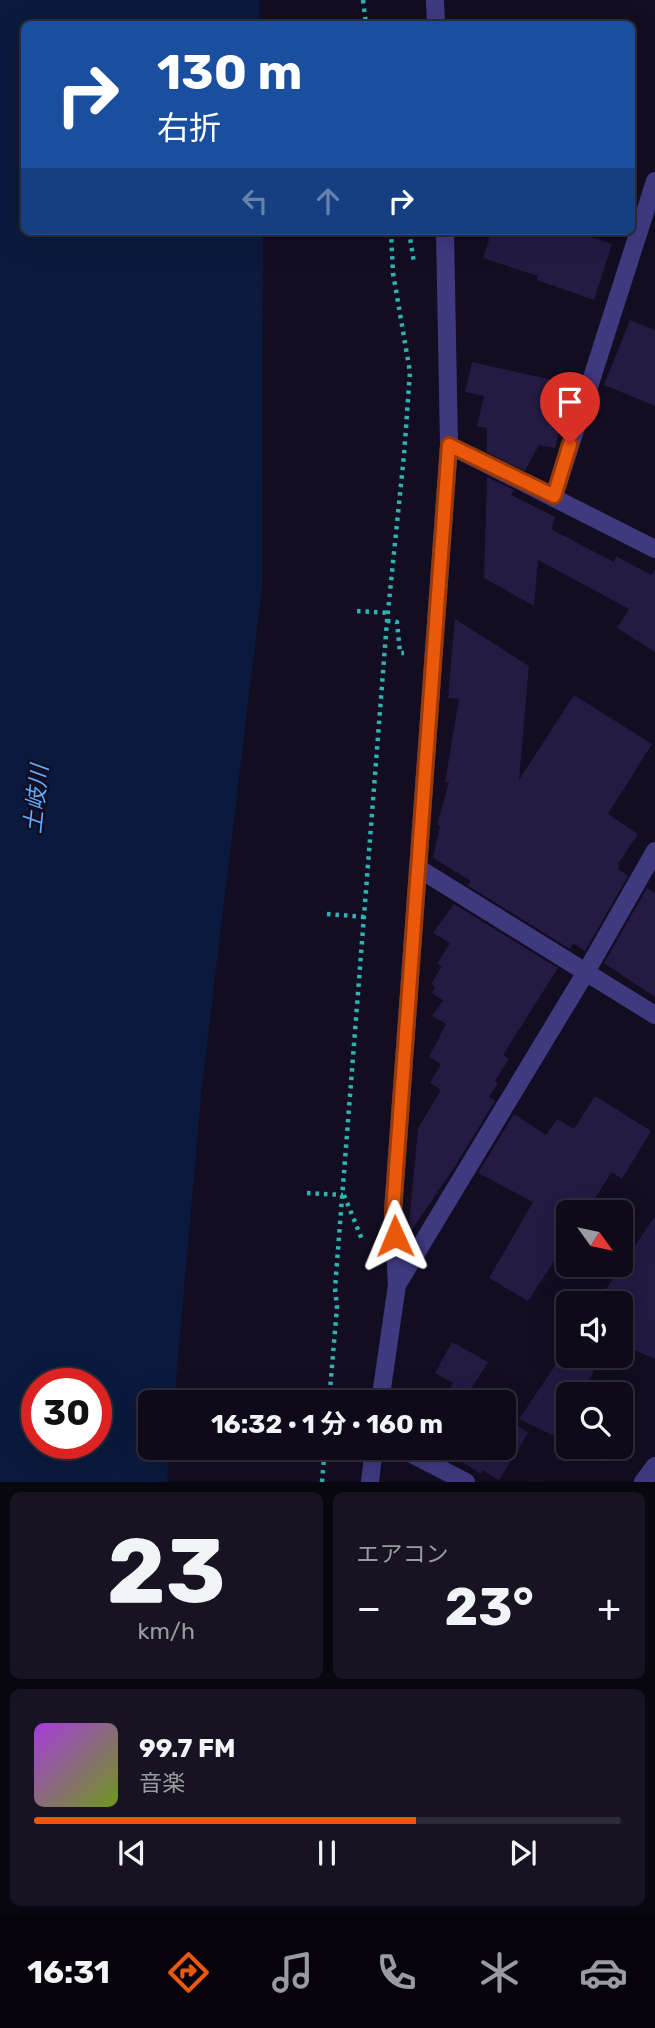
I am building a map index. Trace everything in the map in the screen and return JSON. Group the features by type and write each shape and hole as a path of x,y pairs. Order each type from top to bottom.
{"street":[{"path":"435,0 436,21"},
{"path":"554,496 655,181"},
{"path":"382,1390 397,1285 393,1211 449,445 445,235"},
{"path":"449,445 655,549"},
{"path":"397,1285 586,972 655,851"},
{"path":"418,868 655,1015"},
{"path":"370,1482 373,1460"},
{"path":"423,1460 466,1482"},
{"path":"643,1482 655,1466"}],"path":[{"path":"363,0 366,21"},
{"path":"330,1390 337,1307 335,1288 387,621 410,372 393,273 391,235"},
{"path":"357,611 388,613"},
{"path":"387,621 397,622 400,653"},
{"path":"327,914 365,917"},
{"path":"307,1193 343,1195"},
{"path":"343,1195 364,1245"},
{"path":"322,1482 324,1460"}],"water":[{"name":"土岐川","path":"0,0 259,0 260,21 21,21 21,235 263,235 262,587 202,1085 175,1390 138,1390 138,1460 169,1460 167,1482 0,1482"}],"building":[{"path":"491,235 584,235 612,244 594,300 537,280 538,276 483,258"},
{"path":"630,320 655,330 655,406 604,385"},
{"path":"472,362 570,384 555,448 539,445 525,471 487,452 487,428 477,426 484,396 465,392"},
{"path":"487,477 514,490 511,495 555,517 551,529 614,562 616,556 651,575 655,569 655,652 617,628 629,609 538,560 534,606 484,578"},
{"path":"455,619 529,666 519,780 574,695 652,744 608,814 638,834 618,864 618,869 628,876 585,951 573,943 570,949 467,885 471,881 433,858 440,826 437,825 449,782 445,782 459,699 448,698"},
{"path":"647,888 655,893 655,997 604,963"},
{"path":"454,904 558,968 503,1055 509,1059 495,1081 498,1083 489,1097 495,1101 408,1236 418,1128 441,1090 430,1083 441,1064 429,1057 446,1024 432,1016 443,1000 432,993 435,987 431,984 442,966 437,964 450,943 433,933"},
{"path":"595,1096 651,1131 622,1179 612,1172 594,1200 556,1200 556,1258 528,1301 489,1278 533,1202 478,1173 514,1114 546,1135 557,1119 574,1129"},
{"path":"655,1216 655,1359 633,1349 633,1291 605,1291 613,1278 634,1278 634,1247"},
{"path":"452,1342 488,1362 470,1390 456,1385 464,1390 449,1390 453,1383 435,1373"},
{"path":"556,1364 556,1368 595,1368 588,1382 556,1382 556,1437 519,1419"},
{"path":"516,1424 528,1433 516,1452"},
{"path":"459,1460 511,1460 499,1480 482,1470 481,1474"}],"route":[{"path":"395,1236 393,1211 449,445 554,496 570,444"}]}
